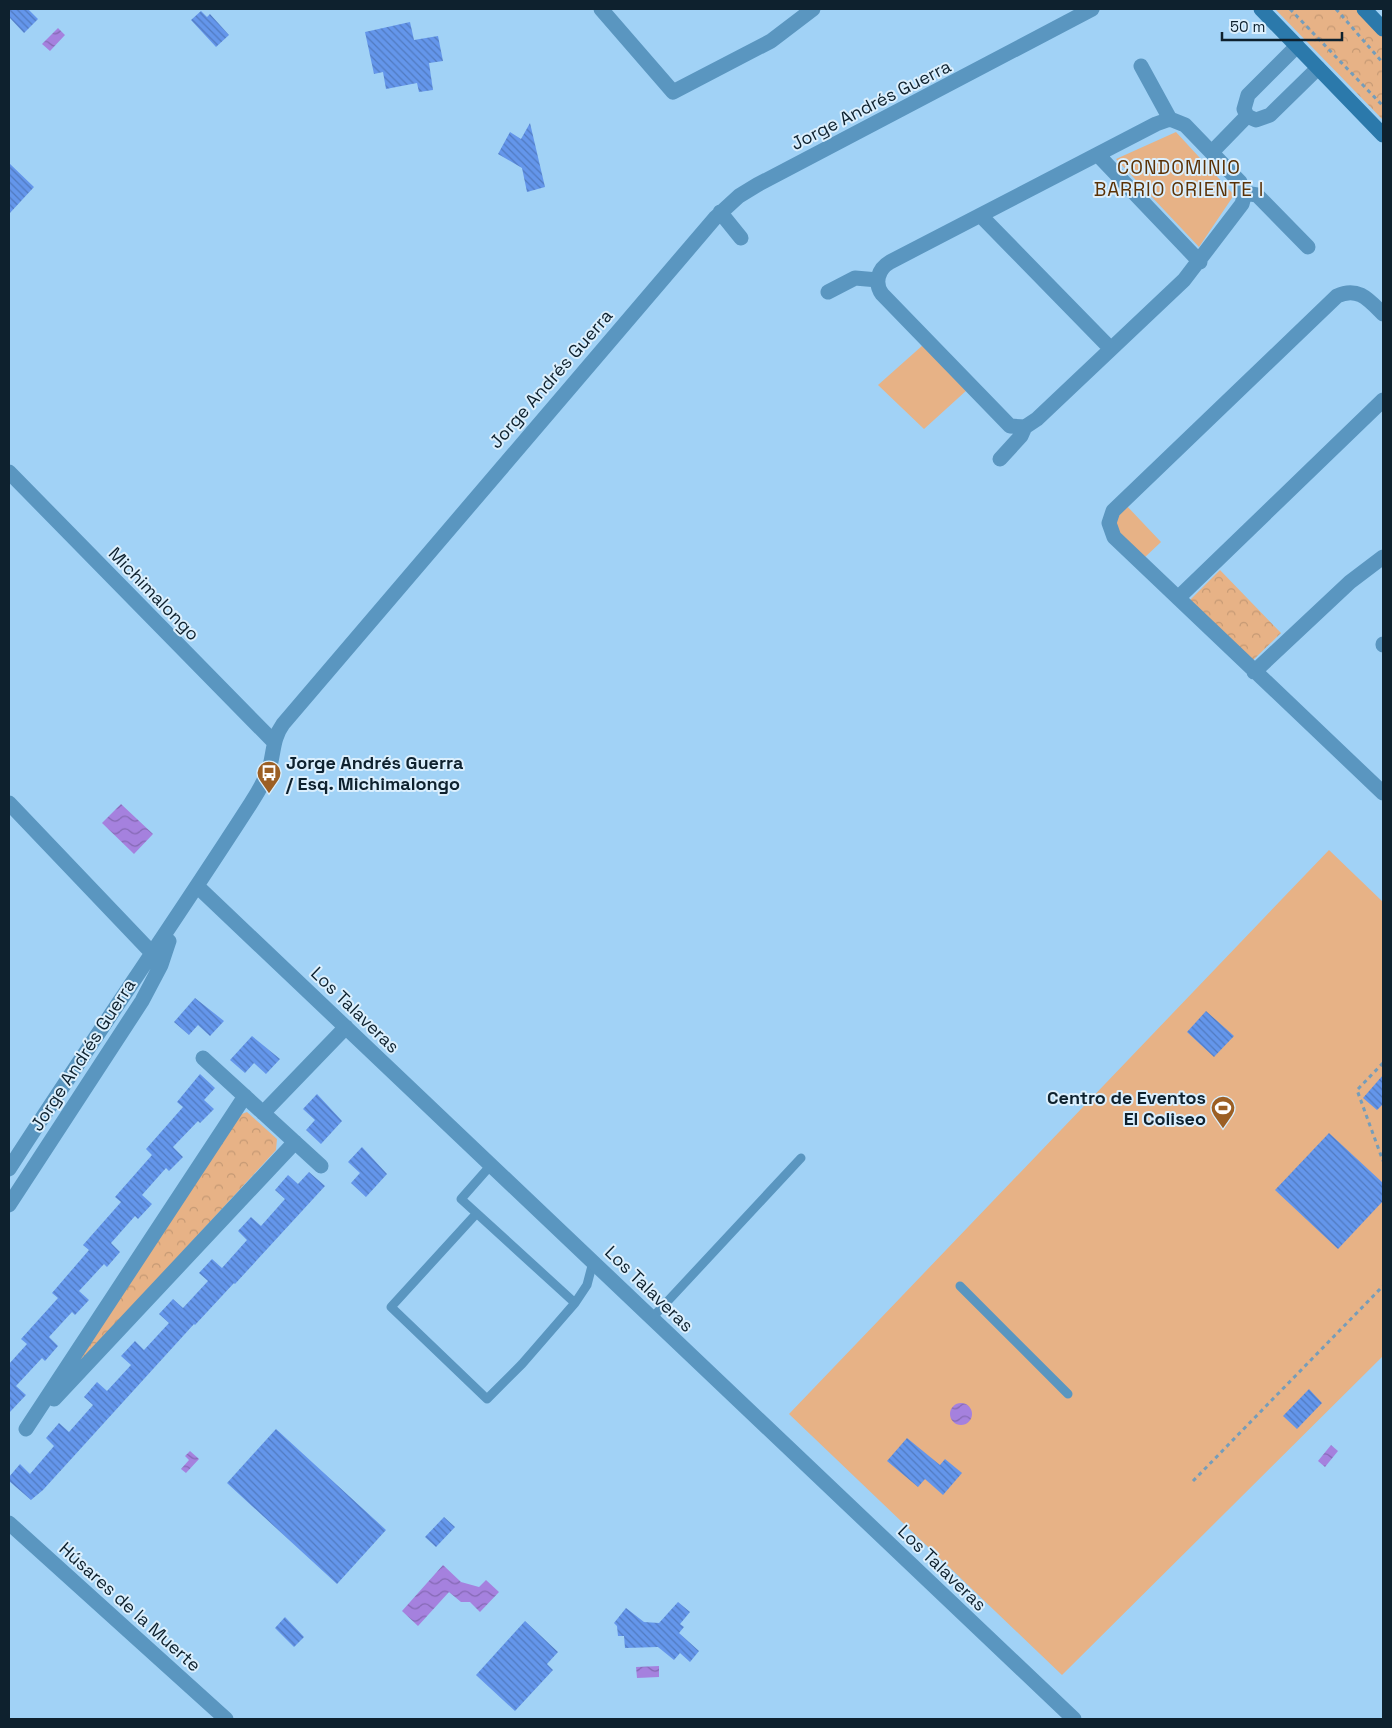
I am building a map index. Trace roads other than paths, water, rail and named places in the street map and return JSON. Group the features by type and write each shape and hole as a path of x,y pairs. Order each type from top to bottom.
{"street":[{"path":"601,9 673,92 771,40 811,9"},
{"name":"Jorge Andrés Guerra","path":"9,1169 54,1098 154,954 263,782 269,768 273,742 283,724 583,369 720,212 757,185 1092,9"},
{"path":"1261,9 1383,135"},
{"path":"1364,9 1383,29"},
{"path":"1297,46 1248,95 1244,109 1247,116 1256,120 1270,115 1318,68"},
{"path":"1141,66 1170,119"},
{"path":"1212,152 1247,116"},
{"path":"1000,459 1021,436 1025,427 1037,419 1184,280 1200,262 1242,204 1245,193 1240,182 1185,124 1170,119 1156,124 886,264 878,280 878,287 882,294 1004,421 1014,427 1025,427"},
{"path":"1098,155 1200,262"},
{"path":"1245,193 1257,195 1308,247"},
{"path":"720,212 741,238"},
{"path":"981,216 1111,349"},
{"path":"828,292 855,278 878,280"},
{"path":"1383,314 1361,294 1350,292 1337,296 1110,515 1110,529 1114,537 1383,794"},
{"path":"1178,598 1383,400"},
{"name":"Michimalongo","path":"9,472 273,742"},
{"path":"1254,672 1350,582 1383,557"},
{"path":"9,803 154,954"},
{"name":"Los Talaveras","path":"198,886 1074,1719"},
{"name":"Jorge Andrés Guerra","path":"9,1205 142,1001 161,965 176,918"},
{"path":"263,1113 346,1027"},
{"path":"203,1058 321,1166"},
{"path":"245,1096 26,1429 295,1142"},
{"name":"Húsares de la Muerte","path":"9,1523 226,1719"}],"lane":[{"path":"652,1318 801,1158"},
{"path":"491,1165 461,1200 575,1303"},
{"path":"476,1214 390,1307 487,1399 522,1364 575,1303 587,1285 593,1262"},
{"path":"960,1286 1068,1394"}],"water":[{"path":"58,28 65,35 50,51 42,44"},
{"path":"121,804 153,834 134,854 102,823"},
{"path":"961,1403 969,1406 972,1414 969,1422 961,1425 953,1422 950,1414 953,1406"},
{"path":"1331,1445 1338,1451 1325,1467 1318,1461"},
{"path":"190,1451 199,1459 186,1473 181,1469 189,1460 185,1456"},
{"path":"443,1565 461,1582 479,1587 486,1580 499,1592 480,1612 470,1602 461,1602 449,1592 418,1626 402,1611"},
{"path":"659,1666 659,1677 637,1678 636,1667"}],"place":[{"name":"Jorge Andrés Guerra / Esq. Michimalongo","path":"269,794"},
{"name":"Centro de Eventos El Coliseo","path":"1223,1129"}],"district":[{"name":"CONDOMINIO BARRIO ORIENTE I","path":"1179,178"}]}
